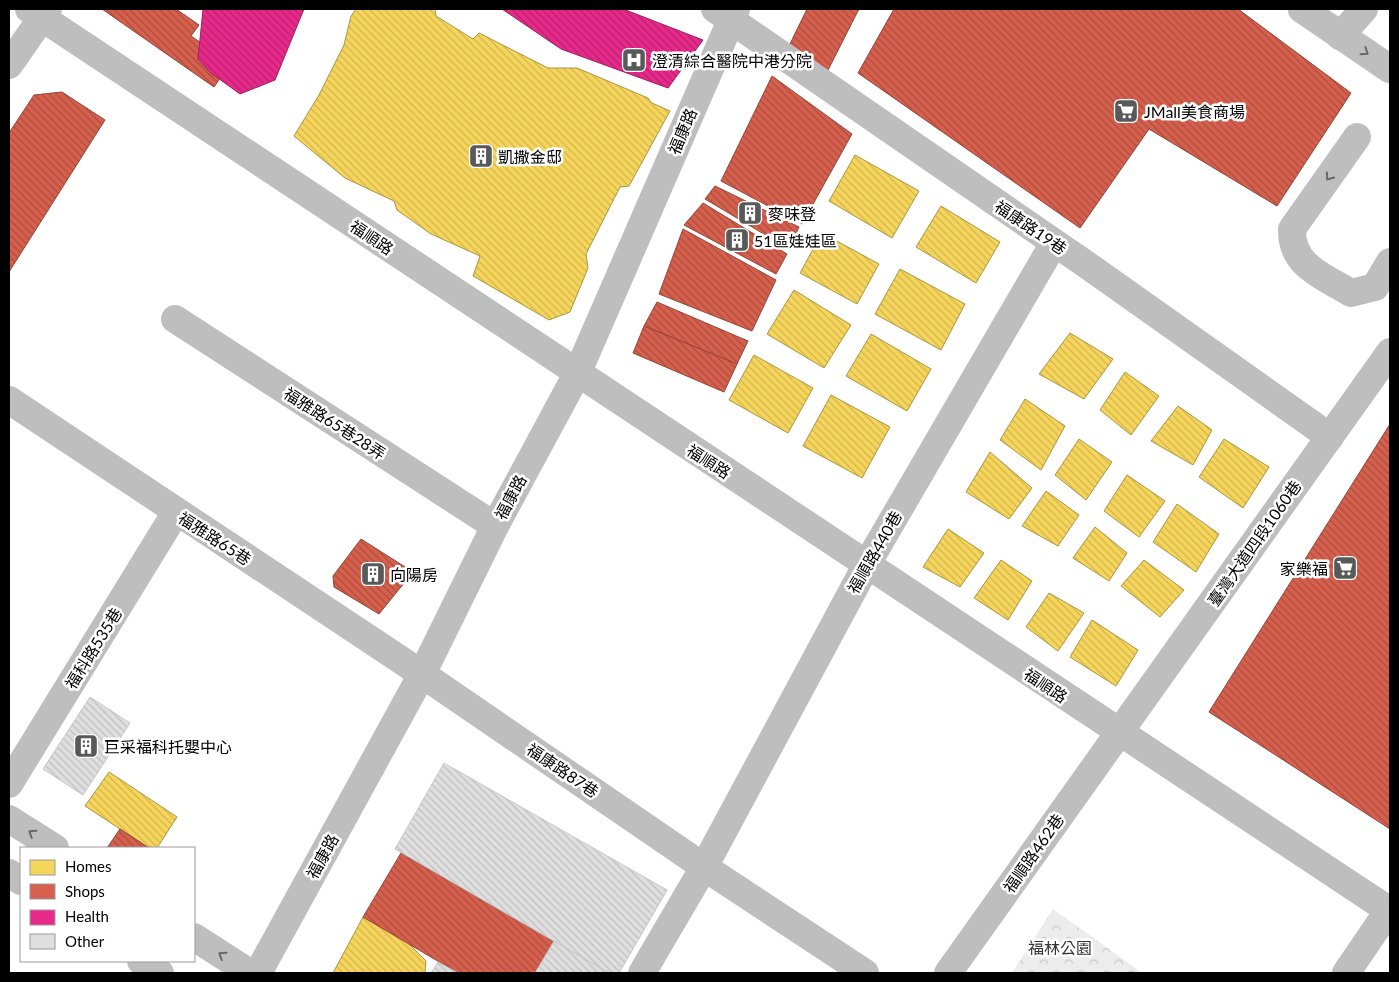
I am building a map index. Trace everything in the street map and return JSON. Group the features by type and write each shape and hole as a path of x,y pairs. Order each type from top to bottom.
{"street":[{"path":"1302,9 1390,69"},
{"path":"1340,36 1364,9"},
{"path":"9,65 40,12"},
{"name":"福順路","path":"40,12 577,374 867,564 1118,734 1389,911"},
{"name":"福康路","path":"258,973 422,674 495,526 577,374 727,12"},
{"name":"福康路19巷","path":"727,12 1330,437"},
{"path":"1357,137 1292,229 1292,243 1302,262 1351,293 1375,287 1390,262"},
{"name":"福順路440巷","path":"642,973 704,867 867,564 1054,243"},
{"name":"福雅路65巷28弄","path":"175,319 495,526"},
{"name":"臺灣大道四段1060巷","path":"1118,734 1390,352"},
{"name":"福雅路65巷","path":"9,400 422,674"},
{"name":"福科路535巷","path":"9,784 176,512"},
{"name":"福康路87巷","path":"422,674 704,867"},
{"name":"福順路462巷","path":"948,973 1118,734"},
{"path":"9,818 53,847"},
{"path":"704,867 865,973"},
{"path":"9,873 20,880"},
{"path":"1346,973 1389,911"},
{"path":"195,938 250,973"},
{"path":"143,962 160,973"}],"green space":[{"name":"福林公園","path":"1053,909 1142,973 1012,973"}],"building: Homes":[{"name":"凱撒金邸","path":"356,9 435,9 436,16 473,39 479,33 548,68 577,68 648,98 652,103 670,111 629,186 620,187 586,254 588,268 570,312 549,320 473,276 480,256 431,234 397,210 394,201 345,178 294,136 319,95 344,45 351,16"},
{"path":"855,155 919,191 892,238 829,201"},
{"path":"941,206 1000,242 976,283 916,247"},
{"path":"822,233 879,264 857,304 800,273"},
{"path":"900,269 965,304 941,350 875,314"},
{"path":"794,290 851,325 824,368 767,334"},
{"path":"1070,333 1113,359 1084,399 1039,374"},
{"path":"871,334 931,369 907,411 846,376"},
{"path":"754,355 813,388 788,433 729,400"},
{"path":"1125,372 1159,396 1131,435 1100,410"},
{"path":"831,395 890,427 862,478 803,446"},
{"path":"1025,399 1065,426 1041,470 1000,440"},
{"path":"1178,406 1212,430 1193,465 1151,441"},
{"path":"1079,439 1112,462 1086,500 1055,475"},
{"path":"1224,439 1269,467 1243,508 1199,477"},
{"path":"990,452 1032,488 1009,519 966,492"},
{"path":"1127,475 1165,501 1139,537 1104,511"},
{"path":"1046,491 1079,515 1058,546 1022,526"},
{"path":"1177,504 1219,534 1196,572 1153,542"},
{"path":"1095,527 1127,553 1109,581 1073,558"},
{"path":"948,529 984,553 960,587 923,567"},
{"path":"1001,560 1032,581 1008,620 974,598"},
{"path":"1144,560 1184,590 1160,617 1121,586"},
{"path":"1049,593 1084,613 1058,651 1026,627"},
{"path":"1092,620 1138,650 1116,686 1070,657"},
{"path":"109,772 177,817 158,847 147,847 85,806"},
{"path":"363,917 406,941 426,961 425,973 333,973"}],"building: Shops":[{"path":"102,9 176,9 199,25 191,36 214,52 226,35 242,46 214,87"},
{"path":"807,9 859,9 827,72 788,48"},
{"name":"JMall美食商場","path":"894,9 1238,9 1351,93 1277,206 1149,129 1080,228 858,73"},
{"path":"772,76 852,134 802,224 721,181"},
{"path":"62,92 105,120 9,272 9,133 34,95"},
{"name":"麥味登","path":"715,186 799,227 789,249 705,199"},
{"name":"51區娃娃區","path":"703,203 787,254 776,274 684,225"},
{"path":"683,229 776,280 752,331 659,294"},
{"path":"657,302 748,341 737,364 644,326"},
{"path":"644,326 737,364 724,392 633,353"},
{"name":"家樂福","path":"1390,424 1390,829 1209,712"},
{"name":"向陽房","path":"361,539 413,572 379,614 334,587 333,576"},
{"path":"120,829 147,847 108,847"},
{"path":"401,853 554,941 535,973 458,973 363,917"}],"building: Health":[{"path":"203,9 304,9 275,80 240,94 211,73 198,59"},
{"name":"澄清綜合醫院中港分院","path":"502,9 623,9 703,40 668,88 561,49"}],"building: Other":[{"name":"巨采福科托嬰中心","path":"90,697 130,723 83,795 43,769"},
{"path":"444,763 667,890 619,973 609,973 395,849"},
{"path":"554,941 609,973 535,973"},
{"path":"438,962 458,973 431,973"}],"place":[{"name":"澄清綜合醫院中港分院","path":"634,60"},
{"name":"JMall美食商場","path":"1126,111"},
{"name":"凱撒金邸","path":"481,156"},
{"name":"麥味登","path":"750,213"},
{"name":"51區娃娃區","path":"737,240"},
{"name":"家樂福","path":"1345,568"},
{"name":"向陽房","path":"373,574"},
{"name":"巨采福科托嬰中心","path":"86,746"}]}
